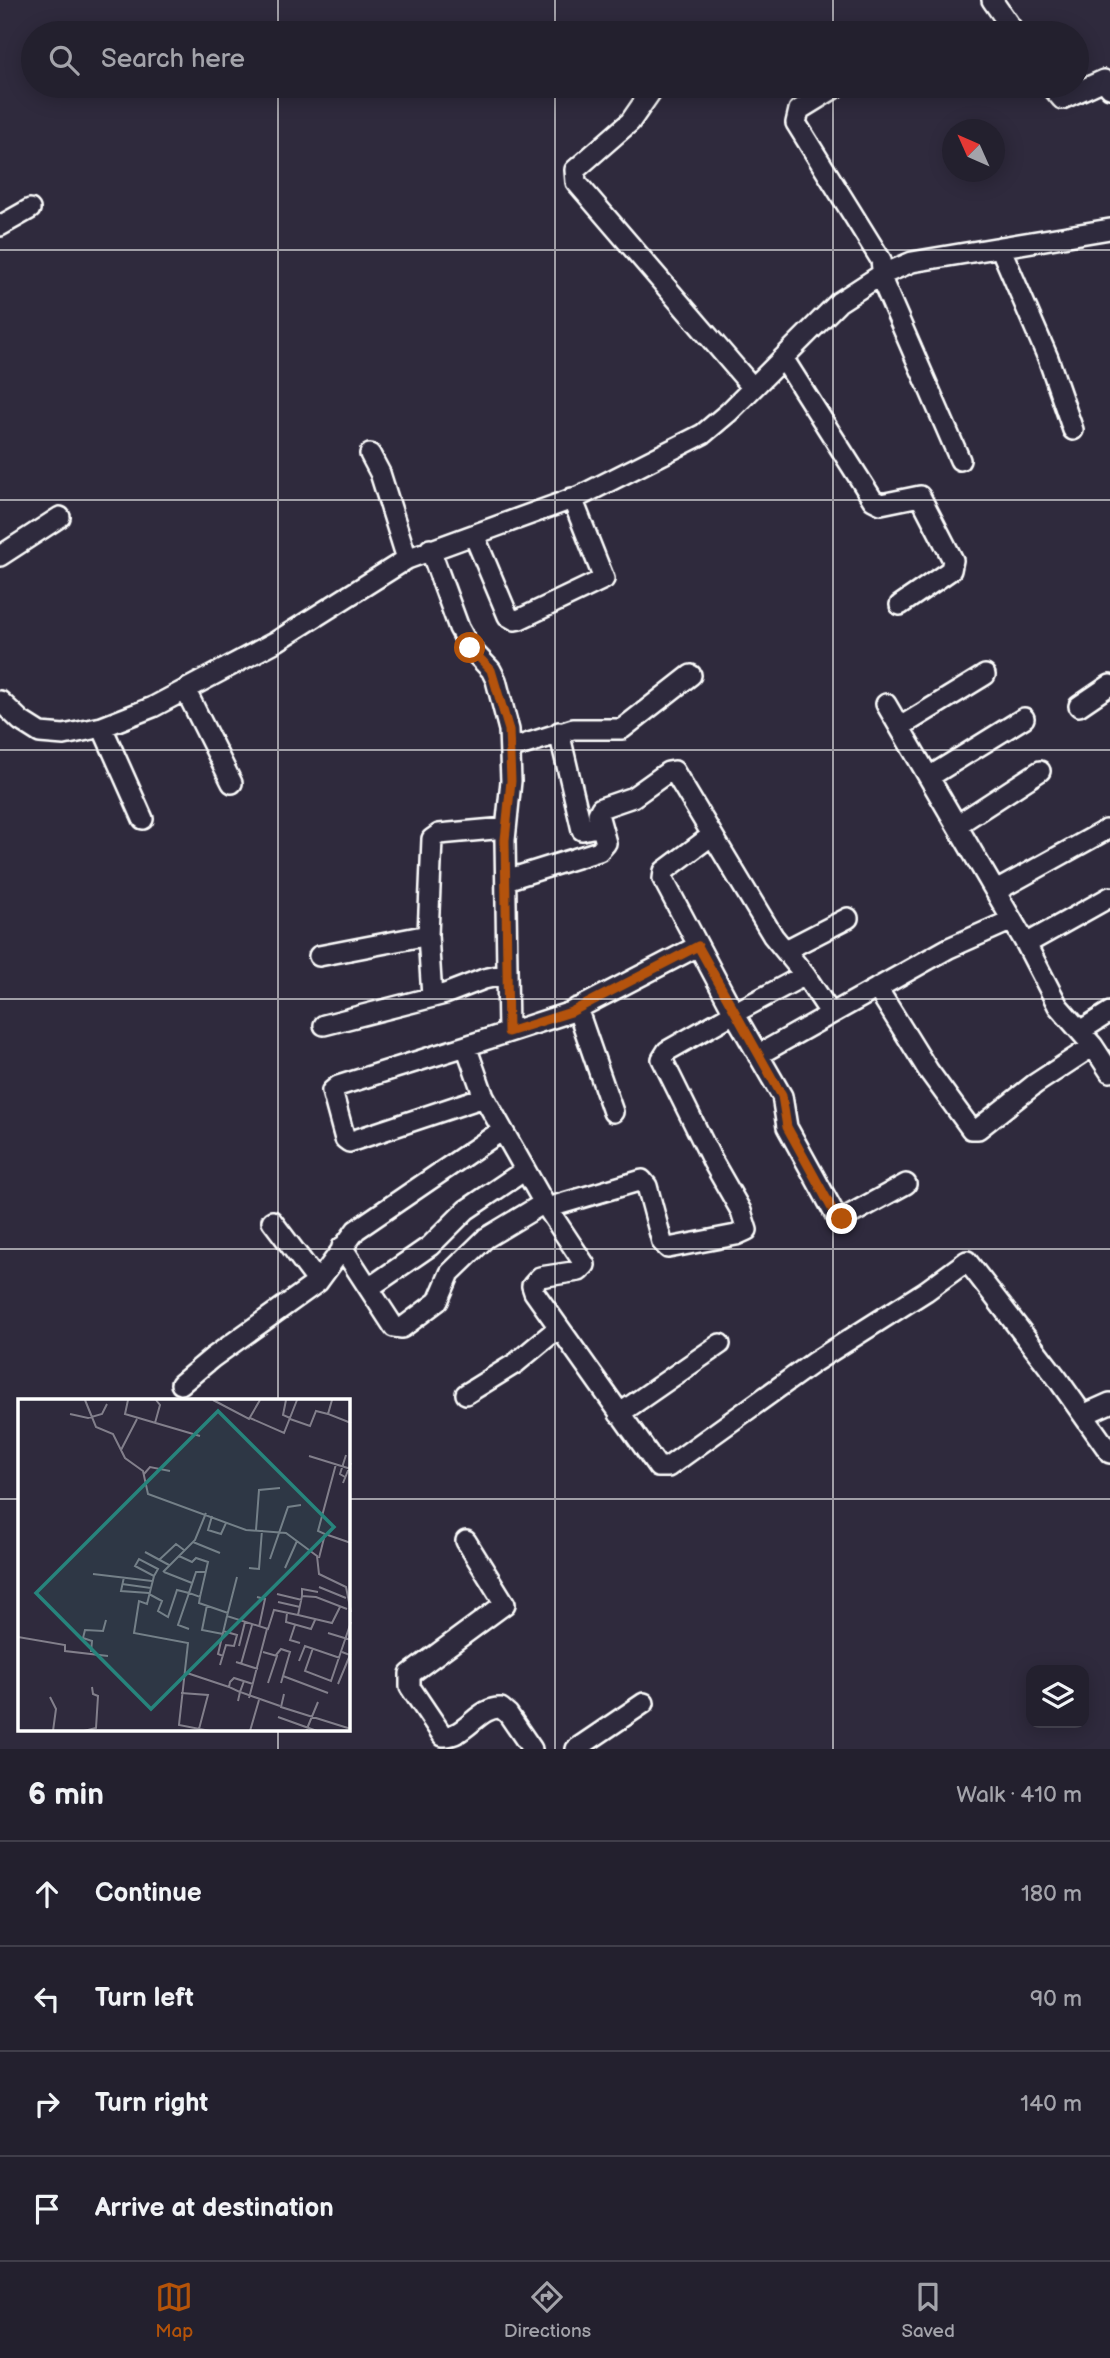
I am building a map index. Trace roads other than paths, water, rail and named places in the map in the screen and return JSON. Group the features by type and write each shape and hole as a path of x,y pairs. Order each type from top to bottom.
{"street":[{"path":"992,0 1007,21"},
{"path":"1089,89 1108,82"},
{"path":"647,98 630,122 575,170 576,183 753,388"},
{"path":"818,98 799,110 795,119 881,260 884,285 960,460"},
{"path":"0,226 30,209"},
{"path":"0,701 21,721 40,733 64,734 102,727 186,691 277,641 407,559 572,499 703,434 839,302 884,273 912,262 1110,229"},
{"path":"1000,247 1048,358 1073,430"},
{"path":"783,358 873,500 881,504 918,495 953,560 951,570 900,605"},
{"path":"370,454 380,473 407,559"},
{"path":"474,536 508,616 514,620 520,619 604,579 572,499"},
{"path":"0,556 60,517"},
{"path":"430,549 459,628 470,648 491,670 496,680 509,730 511,781 505,828 508,1032"},
{"path":"510,750 558,732 592,727 622,729 691,675"},
{"path":"900,727 985,675"},
{"path":"1079,706 1110,685"},
{"path":"186,691 232,783"},
{"path":"886,704 1013,920 1058,1006 1110,1072"},
{"path":"929,777 1024,718"},
{"path":"102,727 143,819"},
{"path":"558,732 582,830 601,826"},
{"path":"506,880 599,851 606,843 598,814 601,808 633,797 671,770 676,774 773,936 805,975 831,1014"},
{"path":"957,825 1040,771"},
{"path":"432,997 428,935 432,839 439,834 505,828"},
{"path":"996,891 1106,830"},
{"path":"711,836 662,874 734,1013 782,1096 787,1127 836,1216 842,1219 906,1184"},
{"path":"1026,944 1110,897"},
{"path":"786,950 848,918"},
{"path":"758,1055 970,937 1013,920"},
{"path":"319,956 428,935"},
{"path":"484,1097 349,1142 344,1136 332,1094 334,1088 577,1008 698,946"},
{"path":"324,1025 507,974"},
{"path":"342,1247 394,1327 405,1326 438,1301 450,1273 486,1238 546,1205 642,1180 647,1186 662,1242 668,1248 736,1236 747,1230 741,1211 717,1171 662,1059 667,1051 805,975"},
{"path":"877,988 928,1070 971,1129 978,1129 1035,1084 1086,1039 1110,1012"},
{"path":"577,1008 613,1112"},
{"path":"466,1046 484,1097 501,1130 585,1265 579,1271 540,1277 532,1286 557,1329 658,1468 667,1467 814,1362 926,1292 967,1261 1110,1453"},
{"path":"181,1384 212,1358 318,1282 356,1230 501,1130"},
{"path":"369,1288 430,1246 466,1210 525,1170"},
{"path":"272,1221 318,1282"},
{"path":"466,1394 523,1358 557,1329"},
{"path":"619,1414 720,1344"},
{"path":"1083,1415 1110,1403"},
{"path":"466,1541 505,1604 410,1674 410,1687 443,1736 453,1735 489,1710 501,1708 532,1749"},
{"path":"576,1749 643,1703"}]}
